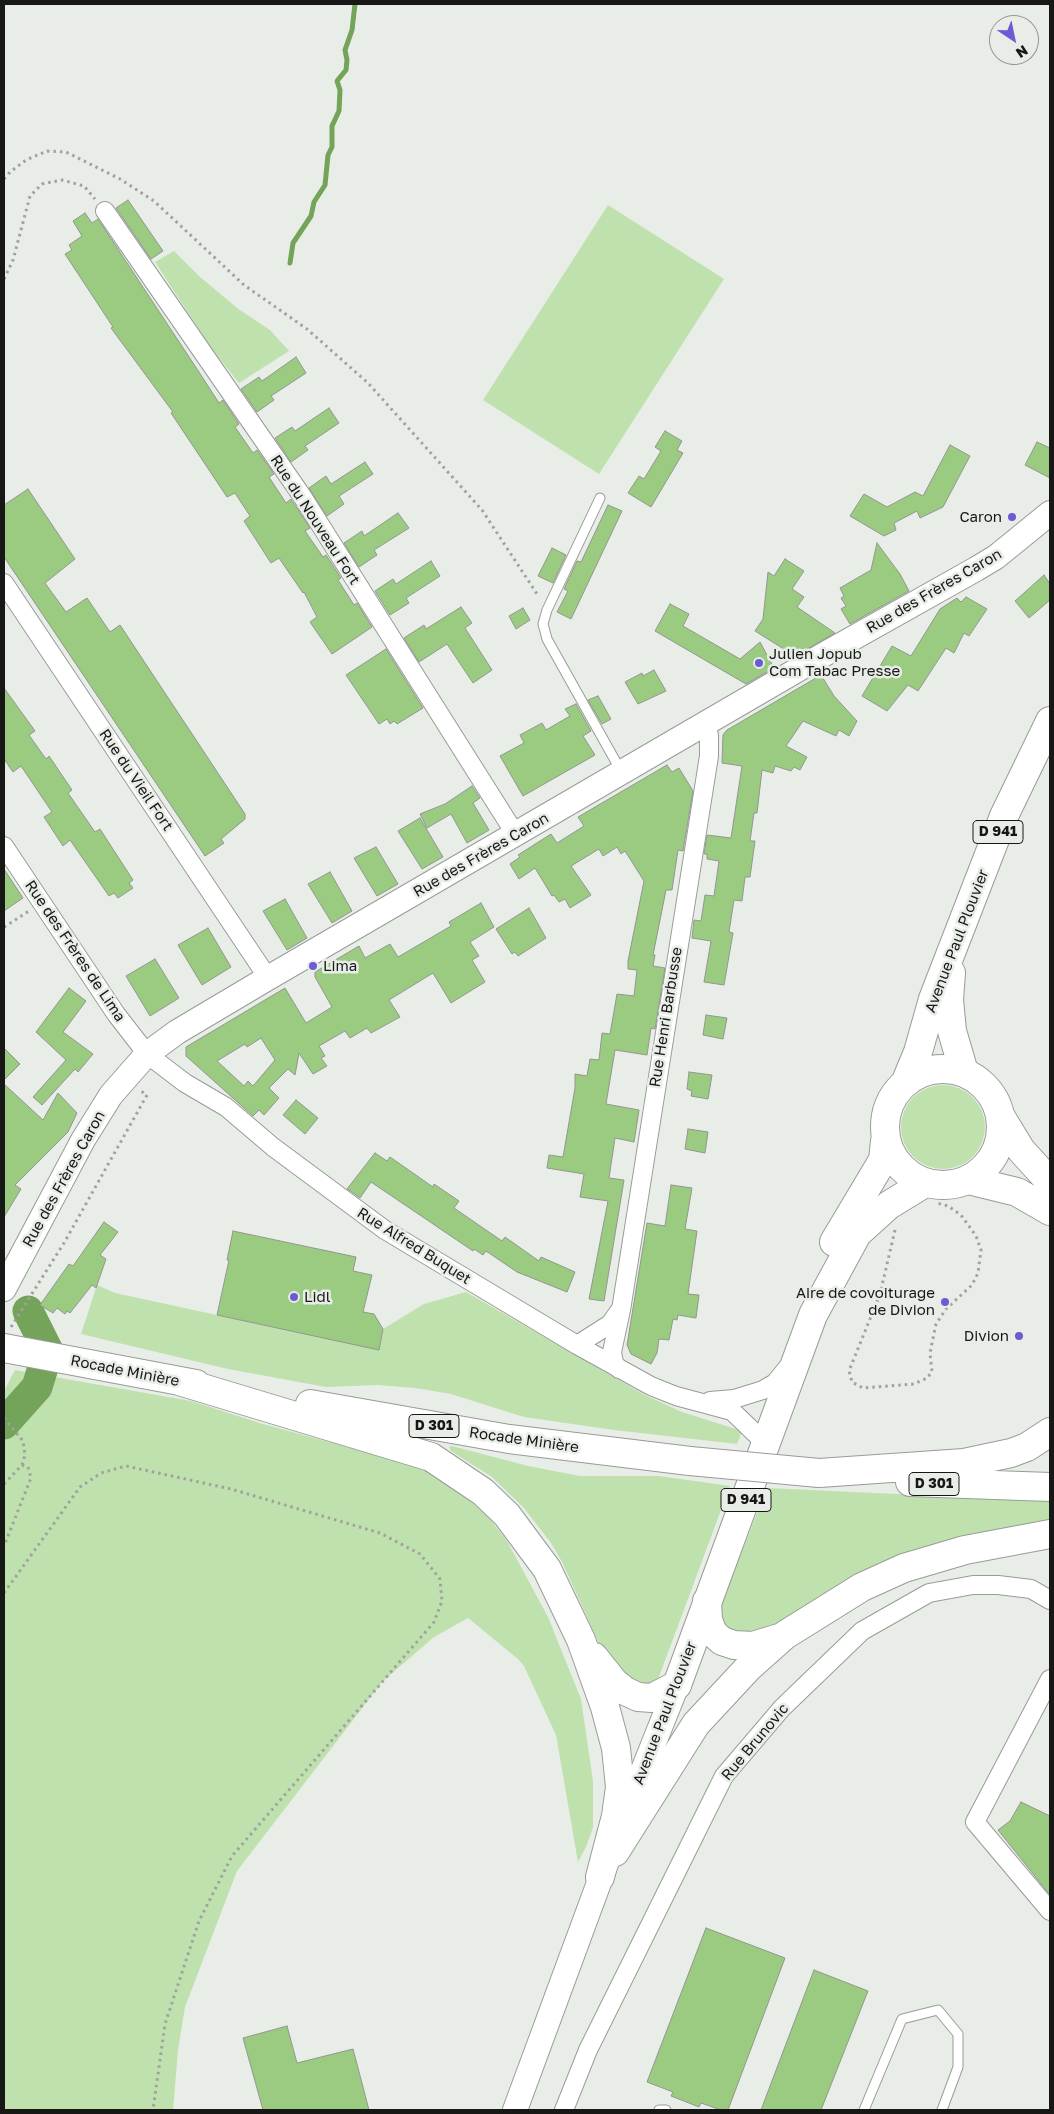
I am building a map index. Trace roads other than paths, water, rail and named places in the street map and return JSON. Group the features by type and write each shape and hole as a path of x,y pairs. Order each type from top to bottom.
{"main road":[{"name":"Rue des Frères Caron","path":"4,1289 83,1140 111,1095 147,1054 177,1032 268,978 976,569 996,556 1050,513"},
{"name":"Avenue Paul Plouvier","path":"906,1081 918,1052 933,999 1004,816 1050,720"},
{"name":"D 941","path":"954,947 949,1000 951,1023 964,1072"},
{"path":"1001,1117 998,1147 991,1160 981,1172 968,1180 928,1193 893,1159 885,1141 884,1124 887,1108 894,1093 906,1081 924,1072 944,1068 964,1072 977,1079 988,1090 996,1103 1001,1117 1021,1150 1050,1182"},
{"name":"Avenue Paul Plouvier","path":"813,1315 817,1287 832,1246 883,1160 885,1141"},
{"path":"968,1180 1017,1192 1050,1211"},
{"name":"Avenue Paul Plouvier","path":"515,2110 600,1877 677,1685 813,1315 857,1234 889,1205 928,1193"},
{"name":"Rocade Minière","path":"6,1339 179,1381 509,1439 690,1461 923,1484 1050,1487"},
{"path":"179,1381 431,1457 484,1492 523,1533 547,1569 582,1640 605,1707 616,1748 620,1787 616,1816 600,1877"},
{"path":"818,1473 964,1463 1027,1447 1050,1432"},
{"path":"600,1877 696,1724 749,1667 785,1635 862,1587 904,1568 964,1550 1050,1534"},
{"path":"707,1601 708,1620 712,1633 722,1641 734,1645 752,1646 785,1635"},
{"path":"582,1640 614,1682 625,1691 638,1697 652,1698 677,1685"}],"street":[{"name":"Rue du Nouveau Fort","path":"105,211 302,496 516,835"},
{"name":"Rue du Vieil Fort","path":"4,583 268,978"},
{"name":"Rue Henri Barbusse","path":"619,1369 614,1363 612,1352 621,1310 709,756 709,735 704,725"},
{"name":"Rue des Frères de Lima","path":"4,846 116,1014 147,1054"},
{"name":"Rue Alfred Buquet","path":"147,1054 185,1083 226,1107 273,1147 385,1230 577,1345 651,1386 732,1411 759,1438 765,1449"},
{"path":"577,1345 610,1324 621,1310"},
{"name":"Rue Alfred Buquet","path":"702,1402 748,1395 775,1383 786,1371 803,1344"},
{"name":"Rue Brunovic","path":"564,2110 588,2050 724,1776 782,1708 862,1630 928,1593 972,1585 998,1585 1031,1588 1050,1600"},
{"path":"1050,1679 975,1822 1050,1910"}],"lane":[{"path":"600,498 547,610 543,624 547,639 622,772"},
{"path":"864,2110 902,2019 938,2010 958,2034 958,2067 942,2110"},
{"path":"659,2110 666,2110"}],"waterway":[{"path":"290,263 293,243 311,216 314,202 325,185 328,155 332,147 332,126 339,111 340,90 337,81 346,70 345,50 352,30 355,4"},
{"path":"4,1424 37,1387 48,1351 28,1311"}],"place":[{"name":"Caron","path":"1012,517"},
{"name":"Julien Jopub Com Tabac Presse","path":"759,663"},
{"name":"Lima","path":"313,966"},
{"name":"Lidl","path":"294,1297"},
{"name":"Aire de covoiturage de Divion","path":"945,1302"},
{"name":"Divion","path":"1019,1336"}]}
